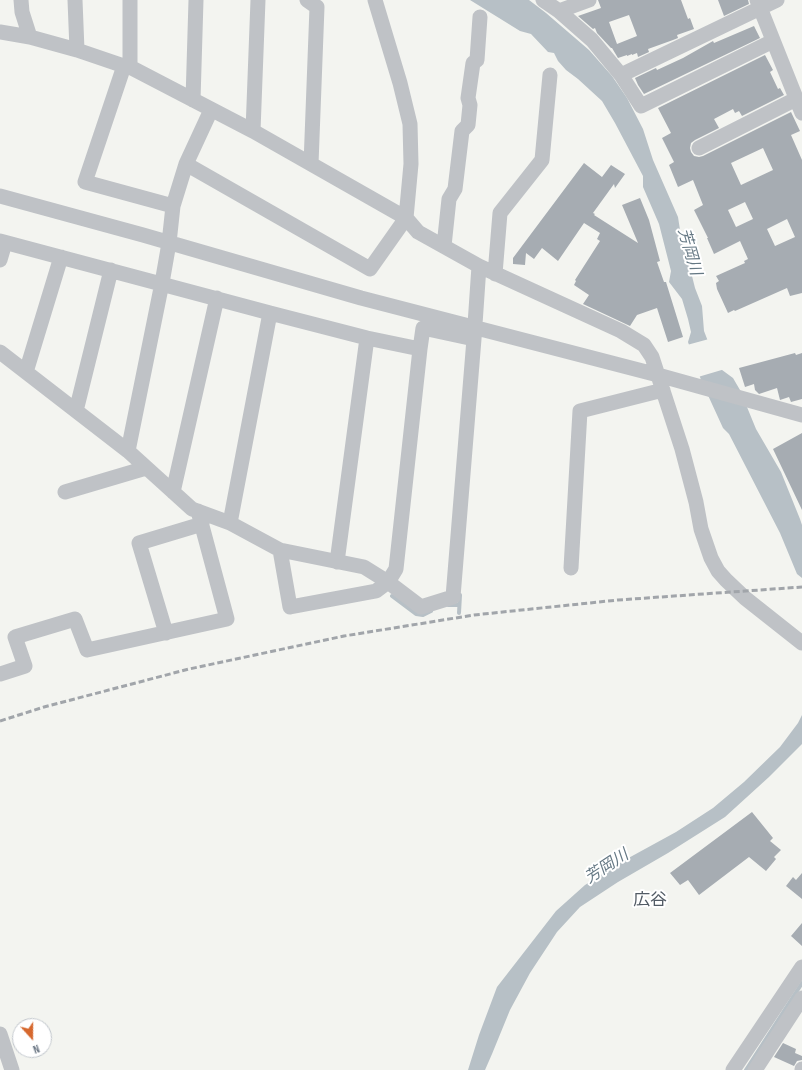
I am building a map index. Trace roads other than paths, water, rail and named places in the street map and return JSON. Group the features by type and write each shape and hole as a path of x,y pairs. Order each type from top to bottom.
{"street":[{"path":"21,0 22,12 30,37"},
{"path":"75,0 77,50"},
{"path":"130,0 127,66 85,182 173,206"},
{"path":"193,100 196,0"},
{"path":"253,131 258,0"},
{"path":"307,0 317,7 311,164"},
{"path":"186,164 370,269 406,218 411,164 410,124 400,83 375,0"},
{"path":"543,0 559,11 592,40 621,75 641,106 773,41"},
{"path":"559,11 589,0"},
{"path":"621,75 758,4 777,0"},
{"path":"758,4 802,113"},
{"path":"444,246 449,199 455,188 462,131 468,125 470,104 468,98 473,63 478,60 480,17"},
{"path":"0,32 30,37 127,66 253,131 406,218 418,232 479,266 621,331 635,339 644,346 652,356 682,449 695,497 701,529 711,558 718,571 745,598 802,643"},
{"path":"495,274 500,213 542,160 550,75"},
{"path":"699,148 796,99"},
{"path":"128,452 162,283 169,243 173,206 186,164 211,110"},
{"path":"0,196 361,298 474,333 658,375 802,415"},
{"path":"0,260 3,242 367,338 420,349"},
{"path":"26,372 61,257"},
{"path":"166,633 139,543 200,518 230,523 280,550 364,567 388,582 421,607 453,597 479,266"},
{"path":"76,411 110,270"},
{"path":"173,492 217,298"},
{"path":"230,523 270,313"},
{"path":"280,550 290,607 376,591 388,582 396,569 420,349 424,328 474,333"},
{"path":"337,562 367,338"},
{"path":"0,352 128,452 192,509 200,518 227,619 87,650 75,619 15,637 25,666 0,674"},
{"path":"571,568 580,411 663,390"},
{"path":"65,492 146,468"},
{"path":"733,1070 802,967"},
{"path":"755,1070 800,1007"},
{"path":"0,1034 12,1070"}],"waterway":[{"path":"459,613 460,595"},
{"path":"392,596 416,614 423,615 431,611"},
{"path":"448,605 459,605"},
{"path":"746,1070 802,983"}],"railway":[{"path":"0,721 44,707 189,669 344,636 474,615 618,600 802,587"}],"district":[{"name":"広谷","path":"650,901"}],"water label":[{"name":"芳岡川","path":"689,252"},
{"name":"芳岡川","path":"607,867"}]}
